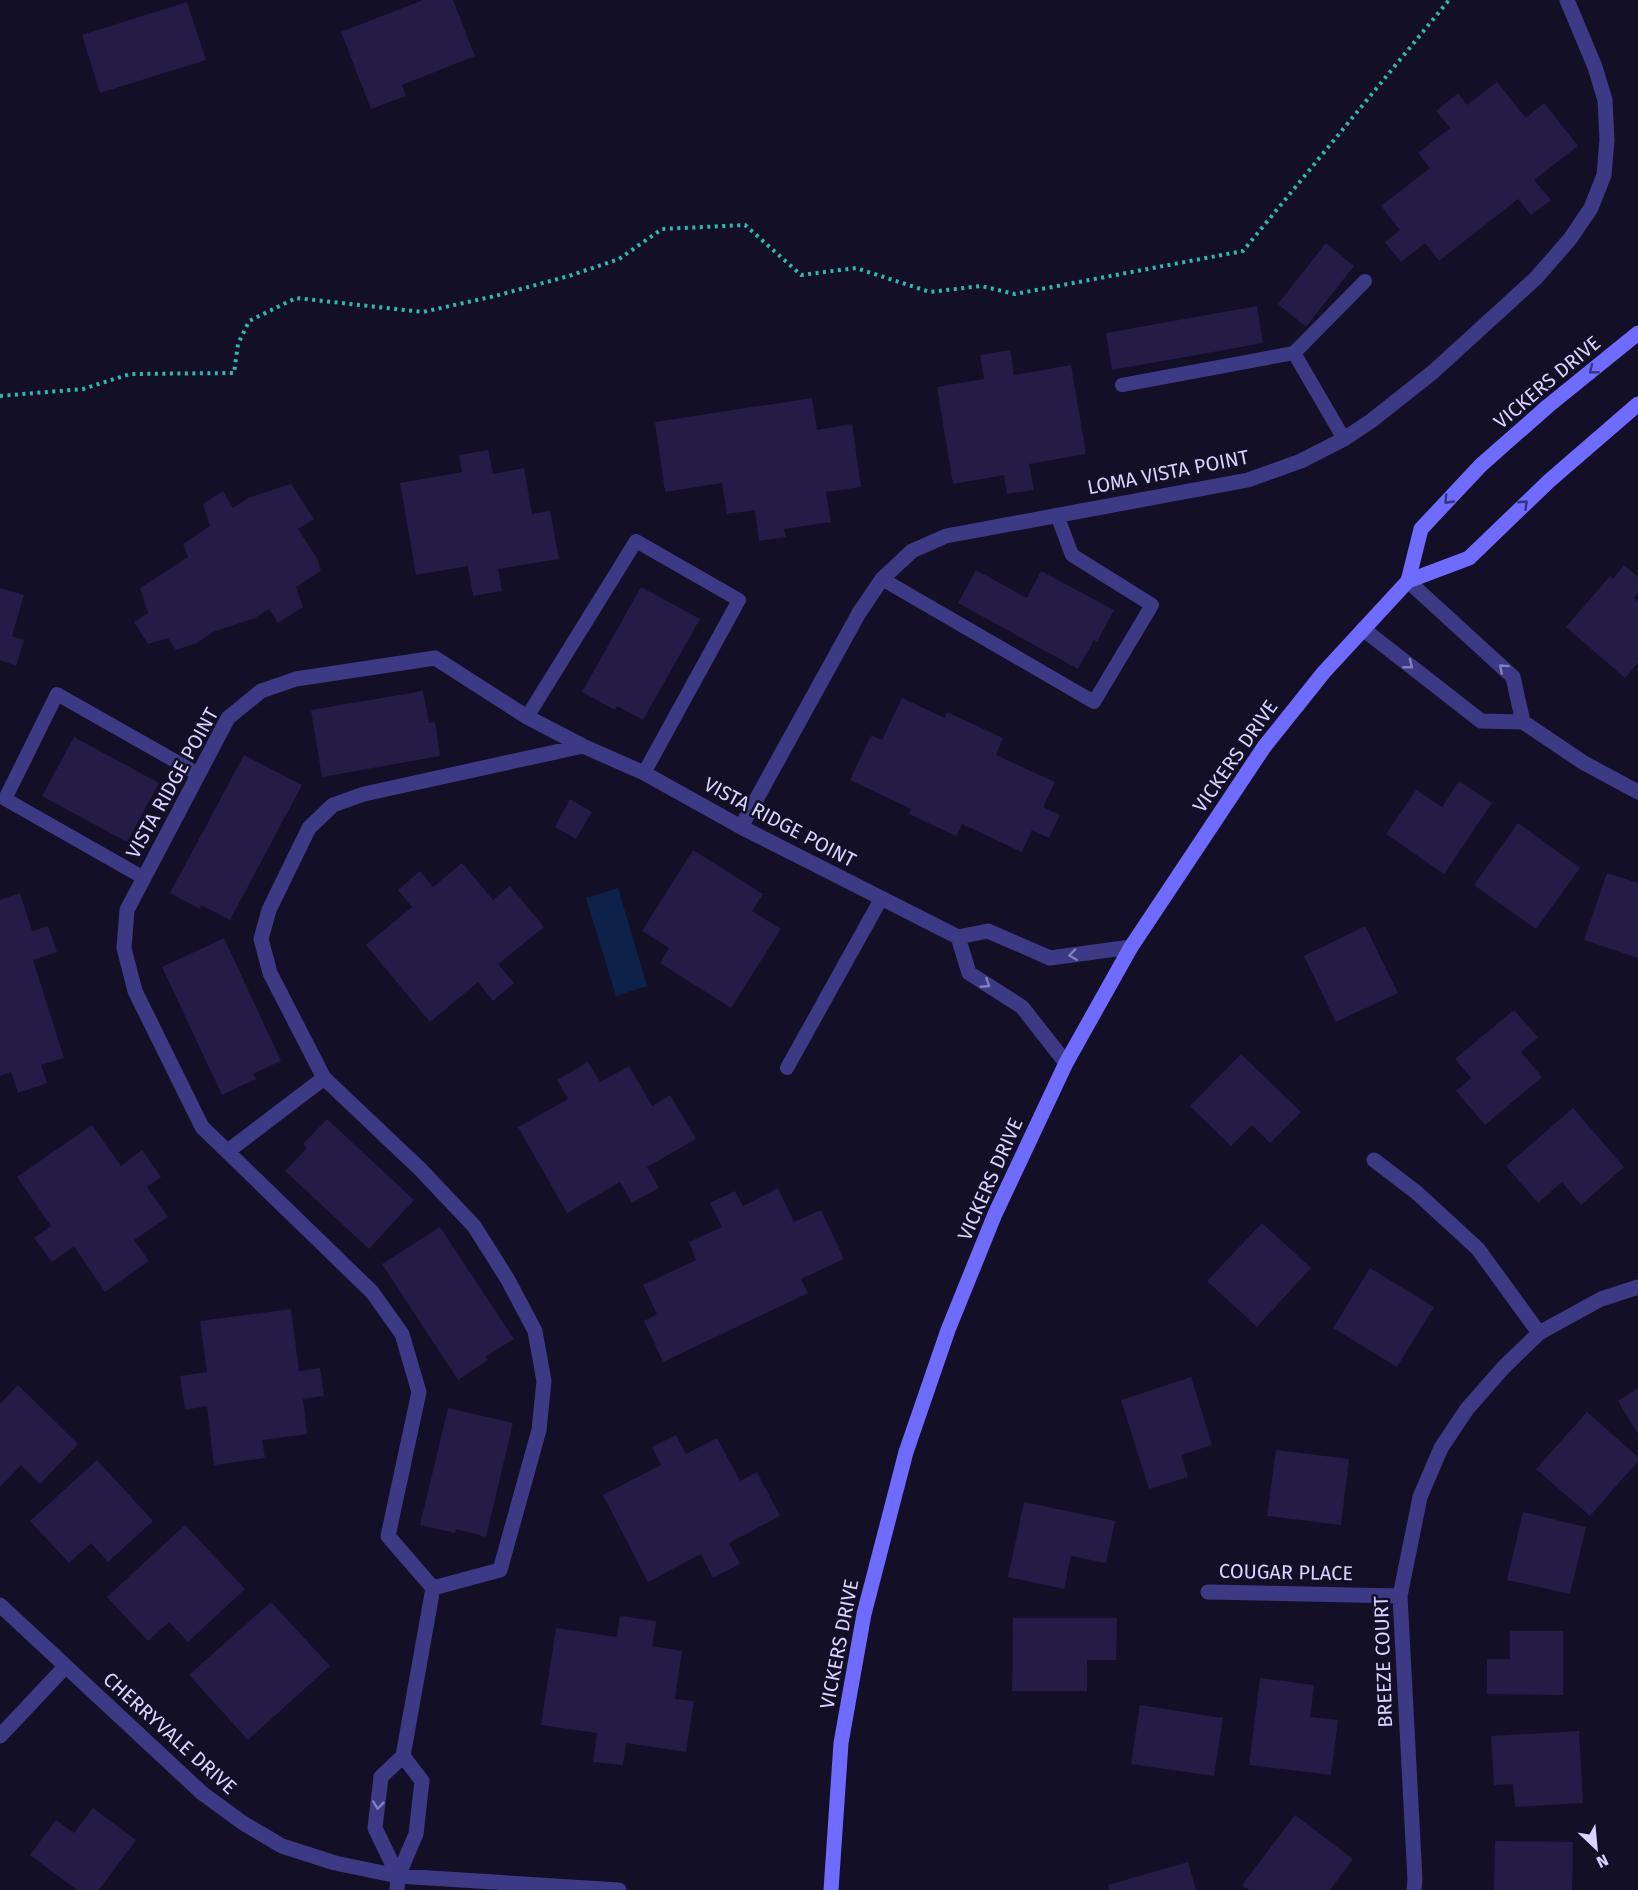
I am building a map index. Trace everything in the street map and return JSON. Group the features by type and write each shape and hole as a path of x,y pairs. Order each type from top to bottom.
{"main road":[{"name":"VICKERS DRIVE","path":"1407,581 1421,529 1481,465 1548,406 1638,333"},
{"name":"VICKERS DRIVE","path":"831,1890 841,1743 864,1614 906,1452 948,1330 995,1214 1066,1063 1131,947 1264,747 1323,672 1407,581 1469,558 1549,481 1638,404"}],"street":[{"name":"LOMA VISTA POINT","path":"741,827 859,613 882,579 912,551 946,536 1248,480 1301,461 1344,439 1371,421 1433,372 1536,278 1570,239 1591,208 1604,175 1607,140 1605,100 1568,0"},
{"path":"1407,581 1513,677 1523,722"},
{"path":"1363,629 1481,721 1523,722 1584,763 1638,792"},
{"name":"VISTA RIDGE POINT","path":"433,1588 388,1536 418,1392 402,1334 372,1292 202,1127 135,991 124,948 127,910 228,718 261,691 296,679 435,658 527,717 583,746 645,773 741,827 958,937"},
{"path":"398,1883 375,1828 381,1777 403,1756 433,1588 500,1570 539,1430 544,1381 535,1331 508,1280 474,1226 420,1169 324,1078 270,973 261,939 269,910 309,828 333,805 364,794 583,746"},
{"path":"1066,1063 1022,1007 969,973 958,937 988,931 1050,958 1131,947"},
{"path":"228,1151 324,1078"},
{"path":"1374,1160 1416,1192 1478,1249 1506,1284 1539,1334"},
{"name":"BREEZE COURT","path":"1414,1890 1400,1596 1420,1497 1441,1448 1467,1410 1539,1334 1601,1299 1638,1287"},
{"name":"COUGAR PLACE","path":"1208,1592 1400,1596"},
{"name":"CHERRYVALE DRIVE","path":"0,1605 202,1793 243,1823 282,1846 398,1883 619,1890"},
{"path":"0,1736 65,1667"},
{"path":"398,1883 416,1834 422,1781 403,1756"}],"lane":[{"path":"1122,385 1294,353 1365,281"},
{"path":"1294,353 1344,439"},
{"path":"882,579 1094,702 1152,605 1072,555 1057,515"},
{"path":"527,717 636,541 740,600 645,773"},
{"path":"144,878 5,799 57,694 198,774"},
{"path":"787,1068 881,899"}],"path":[{"path":"0,396 83,389 130,374 234,373 238,344 249,321 296,297 423,312 569,276 619,259 662,229 745,225 801,275 856,268 930,292 981,286 1015,294 1243,251 1449,0"}],"water":[{"path":"618,888 647,986 616,996 586,898"}],"building":[{"path":"423,0 453,0 475,56 402,85 406,96 371,109 341,32"},
{"path":"187,2 206,60 100,93 82,35"},
{"path":"1497,82 1526,118 1544,103 1578,146 1534,180 1551,200 1531,215 1518,199 1439,261 1425,243 1401,262 1385,242 1400,230 1381,206 1430,168 1418,153 1450,128 1436,111 1458,93 1467,105"},
{"path":"1326,243 1354,266 1306,327 1278,304"},
{"path":"1257,306 1263,343 1112,370 1106,333"},
{"path":"1010,350 1014,375 1071,365 1086,454 1029,464 1034,490 1007,494 1004,475 953,484 937,387 984,379 980,355"},
{"path":"812,398 817,430 852,424 861,487 826,492 831,522 784,529 786,537 759,541 755,510 727,514 722,483 665,492 655,422"},
{"path":"488,450 493,474 524,468 532,514 550,511 559,559 498,569 502,591 473,596 468,566 416,575 400,483 462,472 459,455"},
{"path":"291,484 314,519 298,529 317,558 321,571 296,587 303,607 278,623 269,609 255,618 213,632 197,643 176,650 168,638 148,644 134,622 148,613 140,588 188,557 183,544 210,526 203,504 223,491 233,508 248,498"},
{"path":"1624,565 1638,577 1638,593 1634,598 1638,602 1638,663 1625,678 1566,627 1610,576 1613,579"},
{"path":"976,570 1027,598 1041,571 1114,610 1097,642 1094,640 1078,669 958,603"},
{"path":"641,587 700,619 643,720 617,706 615,710 582,692"},
{"path":"0,588 24,595 12,636 24,640 16,666 0,660"},
{"path":"423,691 429,723 435,722 440,756 322,777 311,710"},
{"path":"902,698 945,718 947,712 1003,738 996,755 1055,782 1043,807 1060,815 1049,838 1032,830 1022,852 962,824 956,836 909,814 911,809 850,780 871,735 882,740"},
{"path":"74,737 159,783 127,842 42,796"},
{"path":"244,755 302,785 230,920 201,905 200,909 170,893"},
{"path":"1459,781 1492,803 1444,874 1386,834 1416,790 1442,807"},
{"path":"570,799 592,812 576,839 555,827"},
{"path":"1518,823 1580,868 1536,929 1474,885"},
{"path":"693,850 763,894 752,911 781,929 731,1008 660,963 669,948 642,931"},
{"path":"462,863 493,900 510,886 544,927 498,964 514,983 493,1001 478,982 430,1022 366,945 412,907 398,890 420,871 433,887"},
{"path":"1607,873 1638,883 1638,958 1584,940"},
{"path":"20,893 32,931 48,926 57,952 33,960 64,1058 41,1065 47,1083 18,1093 11,1072 0,1076 0,900"},
{"path":"1365,926 1398,993 1336,1022 1304,956"},
{"path":"224,938 281,1061 253,1074 256,1079 222,1095 162,967"},
{"path":"1514,1010 1538,1037 1521,1052 1542,1077 1485,1125 1456,1091 1471,1078 1455,1059"},
{"path":"1241,1054 1301,1112 1270,1143 1252,1125 1231,1146 1190,1106"},
{"path":"588,1062 600,1082 629,1066 652,1106 670,1095 696,1139 647,1167 659,1188 632,1203 620,1182 567,1213 518,1127 568,1099 557,1080"},
{"path":"1573,1108 1624,1167 1581,1205 1562,1182 1538,1203 1506,1166"},
{"path":"327,1119 414,1200 369,1249 285,1171 307,1148 303,1144"},
{"path":"92,1125 121,1166 142,1150 161,1177 147,1187 168,1217 134,1240 149,1261 105,1292 74,1246 52,1262 34,1238 51,1226 17,1177"},
{"path":"778,1188 794,1222 821,1210 844,1259 801,1279 808,1293 663,1362 644,1321 657,1314 643,1285 696,1260 689,1242 722,1227 710,1203 735,1191 743,1206"},
{"path":"1262,1223 1311,1268 1257,1327 1207,1281"},
{"path":"440,1227 514,1339 485,1357 488,1360 458,1380 382,1264"},
{"path":"1370,1268 1434,1307 1397,1367 1333,1328"},
{"path":"291,1309 299,1371 320,1368 324,1396 303,1399 307,1434 262,1440 265,1458 214,1465 207,1406 185,1410 180,1376 207,1372 200,1321"},
{"path":"1191,1377 1212,1445 1181,1455 1188,1477 1149,1489 1121,1400"},
{"path":"18,1385 78,1444 40,1484 21,1465 0,1487 0,1404"},
{"path":"1638,1388 1638,1434 1618,1401"},
{"path":"448,1408 513,1423 486,1537 456,1529 455,1533 420,1525"},
{"path":"1587,1412 1638,1457 1638,1461 1590,1516 1536,1469"},
{"path":"676,1435 686,1454 717,1438 740,1481 757,1472 780,1516 729,1543 740,1564 713,1578 701,1554 648,1582 603,1495 661,1465 652,1447"},
{"path":"1276,1450 1349,1459 1341,1525 1267,1516"},
{"path":"97,1460 153,1521 108,1562 91,1543 69,1563 30,1521"},
{"path":"1024,1502 1115,1521 1106,1563 1071,1556 1064,1589 1008,1577"},
{"path":"1523,1512 1586,1527 1570,1594 1507,1580"},
{"path":"185,1525 245,1589 188,1642 169,1622 148,1641 107,1597"},
{"path":"271,1602 330,1666 248,1740 189,1675"},
{"path":"620,1616 656,1621 652,1646 682,1651 675,1699 694,1701 686,1752 626,1743 623,1765 593,1762 597,1733 541,1725 556,1628 617,1637"},
{"path":"1013,1618 1117,1618 1116,1660 1087,1660 1087,1691 1012,1691"},
{"path":"1510,1631 1563,1631 1563,1695 1487,1694 1487,1659 1510,1659"},
{"path":"1260,1678 1314,1685 1310,1717 1338,1720 1331,1775 1249,1765"},
{"path":"1140,1705 1223,1718 1214,1776 1131,1764"},
{"path":"1579,1731 1583,1803 1515,1807 1513,1784 1494,1785 1491,1736"},
{"path":"93,1808 136,1840 99,1890 77,1890 30,1855 56,1820 74,1833"},
{"path":"1295,1815 1353,1859 1330,1890 1249,1890 1242,1885"},
{"path":"1495,1841 1573,1842 1572,1890 1494,1890"},
{"path":"1188,1862 1196,1890 1109,1890 1108,1885"}]}
